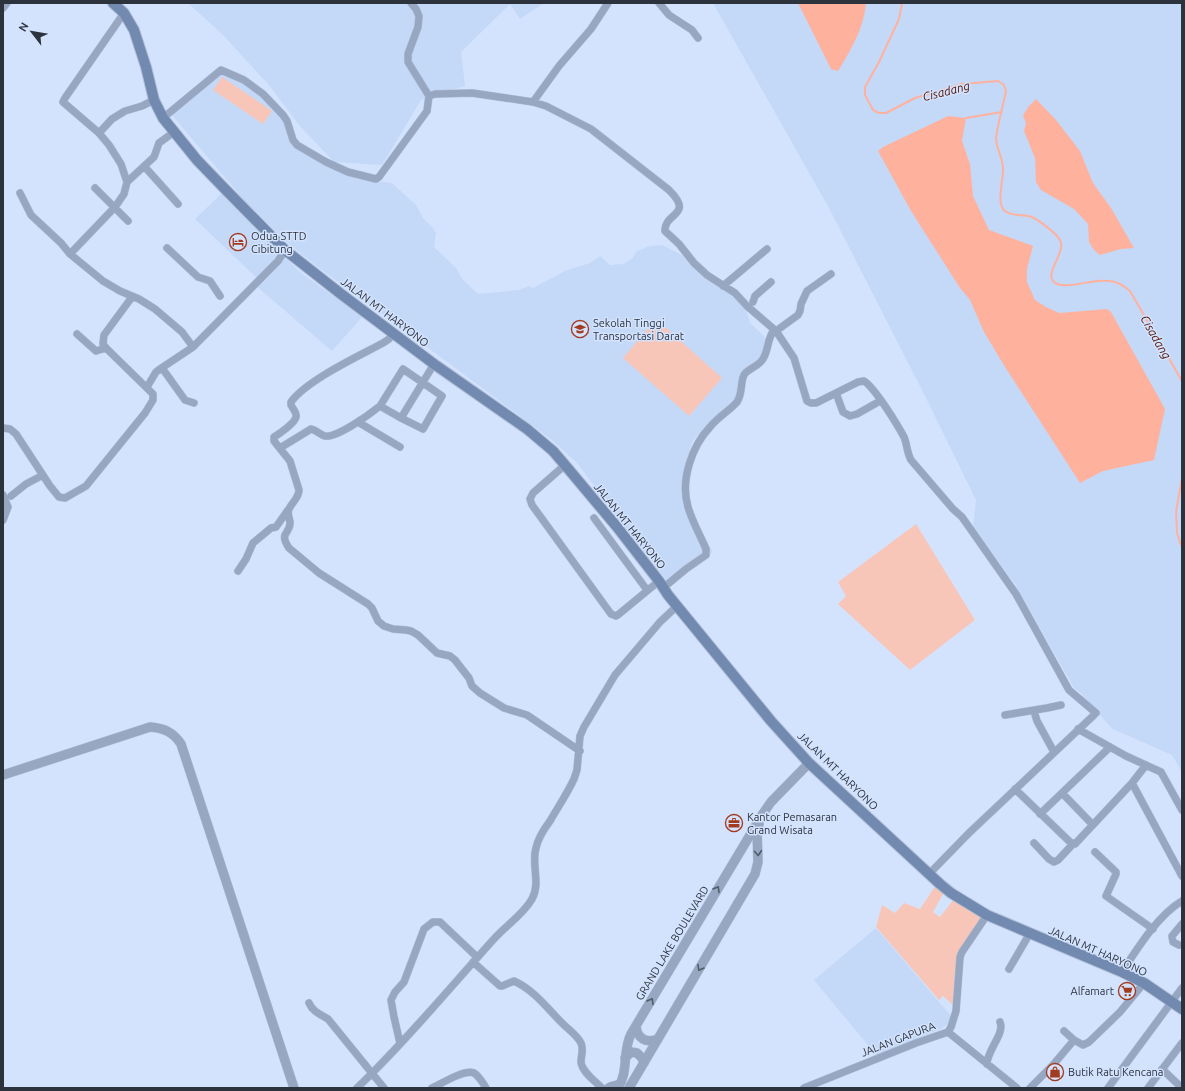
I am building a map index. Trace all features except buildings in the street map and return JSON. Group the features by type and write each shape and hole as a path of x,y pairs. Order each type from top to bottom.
{"main road":[{"name":"JALAN MT HARYONO","path":"113,3 124,13 134,30 146,67 154,100 162,118 224,188 285,250 434,364 526,428 553,451 565,464 677,606 772,721 809,763 951,893 987,914 1122,972 1144,984 1182,1009"}],"street":[{"path":"3,8 7,3"},
{"path":"162,118 221,70 244,80 263,94 287,121 293,140 297,145 326,162 348,172 376,179 427,111 429,96 408,62 408,54 416,35 419,16 411,3"},
{"path":"532,102 559,66 591,30 608,3"},
{"path":"659,3 669,15 692,30 698,38"},
{"path":"70,254 115,207 124,194 127,182 121,164 109,145 99,133 63,102 124,13"},
{"path":"429,96 435,94 472,93 532,102 546,106 591,129 669,190 675,196 680,206 679,210 666,225 666,231 679,244 694,263 707,275 753,305 775,330 794,358 806,400 811,403 816,403 864,381 869,386 904,437 907,451 912,460 953,509 962,517 1016,594 1068,690 1095,714 1015,789 929,874"},
{"path":"99,133 112,120 125,111 142,106 154,100"},
{"path":"127,182 154,157 159,143 174,132"},
{"path":"144,166 178,204"},
{"path":"95,188 128,221"},
{"path":"20,193 31,215 61,243 70,254 103,281 155,308 182,332 193,348"},
{"path":"167,248 198,276 210,281 220,296"},
{"path":"147,387 156,372 193,348 278,261 285,250"},
{"path":"723,286 767,250"},
{"path":"565,464 533,493 530,499 532,505 611,614 616,616 647,590 661,584 706,555 706,549 688,506 686,476 690,462 702,436 738,402 744,376 746,373 758,366 763,359 767,350 768,341 775,330 798,315 800,304 807,292 830,274"},
{"path":"753,305 755,296 771,282"},
{"path":"3,428 10,429 16,434 59,497 65,498 86,486 145,413 153,400 153,394 147,387 106,348 104,344 104,335 132,297"},
{"path":"238,571 254,543 271,528 276,527 299,494 290,461 274,441 274,438 295,420 296,414 291,405 294,398 319,379 383,343 389,339 393,333"},
{"path":"76,334 96,351 106,348"},
{"path":"401,418 434,364"},
{"path":"162,368 185,400 194,404"},
{"path":"280,448 312,429 318,431 322,436 327,437 358,422 380,406 402,369 405,369 442,396 422,429 380,406"},
{"path":"836,393 843,412 850,416 857,414 880,401"},
{"path":"358,422 400,447"},
{"path":"11,496 26,484 43,475"},
{"path":"3,495 8,507 3,520"},
{"path":"288,510 290,524 284,536 285,542 289,548 319,573 368,604 372,608 378,621 384,626 393,629 411,631 437,653 450,656 455,660 469,678 472,686 480,694 504,708 527,715 580,751"},
{"path":"594,518 647,590"},
{"path":"357,1088 372,1074 502,929 523,911 532,900 536,887 534,858 536,847 574,779 580,751 580,736 584,727 615,675 660,622 677,606"},
{"path":"1005,715 1061,705"},
{"path":"1034,711 1037,721 1054,752"},
{"path":"3,775 150,727 165,729 177,738 181,744 294,1088"},
{"path":"1078,729 1110,747 1161,772 1182,810"},
{"path":"1040,814 1110,747"},
{"name":"GRAND LAKE BOULEVARD","path":"623,1086 627,1042 636,1026 762,815 771,802 809,763"},
{"path":"1034,843 1049,859 1054,862 1058,860 1132,783 1146,765"},
{"path":"1132,783 1182,876"},
{"path":"1015,789 1073,844"},
{"path":"1062,793 1093,825"},
{"name":"GRAND LAKE BOULEVARD","path":"623,1086 644,1063 754,874 758,862 757,830 762,815"},
{"path":"1095,852 1116,872 1106,896 1153,928"},
{"path":"1122,972 1153,928 1175,905 1182,901"},
{"name":"JALAN GAPURA","path":"804,1088 916,1043 948,1032 956,1011 960,957 987,914"},
{"path":"400,1043 391,1000 395,992 404,982 424,929 433,922 440,922 500,986 514,981 524,986 575,1034 583,1047 581,1063 584,1070 602,1088"},
{"path":"1181,944 1173,942 1172,936 1182,924"},
{"path":"1009,969 1030,933"},
{"path":"1064,1031 1074,1040 1083,1045 1089,1042 1120,1012 1144,984"},
{"path":"1108,1088 1182,988"},
{"path":"309,1003 312,1009 328,1019 384,1088"},
{"path":"987,1064 988,1057 1001,1029 1000,1022"},
{"path":"636,1026 637,1032 641,1038 650,1042 658,1039"},
{"path":"948,1032 1017,1088"},
{"path":"1030,1088 1053,1065 1074,1040"},
{"path":"1148,1088 1182,1043"},
{"path":"625,1058 631,1052 637,1052 644,1063"},
{"path":"1162,1069 1182,1088"},
{"path":"432,1088 455,1076 470,1073 474,1073 486,1088"},
{"path":"607,1088 610,1086 623,1086"}],"shaded area":[{"path":"188,3 544,3 520,19 510,4 461,52 465,86 421,100 382,165 334,162 300,126 268,84 224,36"},
{"path":"713,3 1182,3 1182,772 1172,755 1113,729 1081,693 1074,688 1015,584 973,527 976,500 925,396 829,208"},
{"path":"798,3 866,3 860,30 838,71 831,69"},
{"name":"Sekolah Tinggi Transportasi Darat","path":"220,71 242,78 282,118 290,141 365,179 392,183 416,205 423,218 433,228 436,233 434,247 456,268 462,279 478,294 519,290 529,286 533,288 565,271 590,263 600,256 610,265 623,264 632,259 637,251 650,246 662,245 682,255 744,303 750,323 763,335 767,342 765,351 759,362 751,364 744,369 737,396 711,420 692,442 685,466 691,505 700,528 713,552 669,583 578,464 552,440 319,268 289,244 245,201 170,113"},
{"path":"222,77 272,111 263,124 213,90"},
{"path":"1036,99 1056,120 1080,151 1093,183 1111,208 1134,248 1121,249 1100,255 1094,250 1089,242 1088,224 1074,209 1041,190 1036,182 1035,158 1024,131 1026,123 1023,115"},
{"path":"948,116 966,118 962,141 970,164 973,196 989,230 1033,246 1027,269 1027,282 1035,300 1059,313 1107,309 1111,312 1165,409 1154,460 1103,471 1080,483 1005,367 984,332 970,300 960,288 911,211 878,151 883,147"},
{"path":"222,193 301,273 364,315 332,351 256,286 260,281 195,219"},
{"path":"656,319 722,378 689,416 623,358"},
{"path":"916,524 975,620 910,670 838,604 846,596 838,582"},
{"path":"936,885 943,894 933,912 940,917 954,899 982,917 962,948 955,970 953,1005 943,996 939,1000 876,927 882,905 895,913 904,903 920,909"},
{"path":"876,928 951,1016 948,1024 941,1029 876,1055 814,980"}],"waterway":[{"name":"Cisadang","path":"902,3 899,19 879,62 865,87 865,95 873,110 879,113 886,113 915,98 962,84 998,81 1004,85 1006,91 996,138 1003,166 1000,198 1002,208 1011,214 1032,217 1048,227 1058,237 1061,246 1060,252 1051,276 1057,284 1072,285 1097,281 1109,281 1120,284 1130,291 1182,381"},
{"path":"966,118 1002,112"},
{"name":"Cisadang","path":"1182,478 1176,512 1177,533 1182,548"}],"place":[{"name":"Odua STTD Cibitung","path":"238,242"},
{"name":"Sekolah Tinggi Transportasi Darat","path":"580,329"},
{"name":"Kantor Pemasaran Grand Wisata","path":"734,823"},
{"name":"Alfamart","path":"1127,991"},
{"name":"Butik Ratu Kencana","path":"1055,1072"}]}
